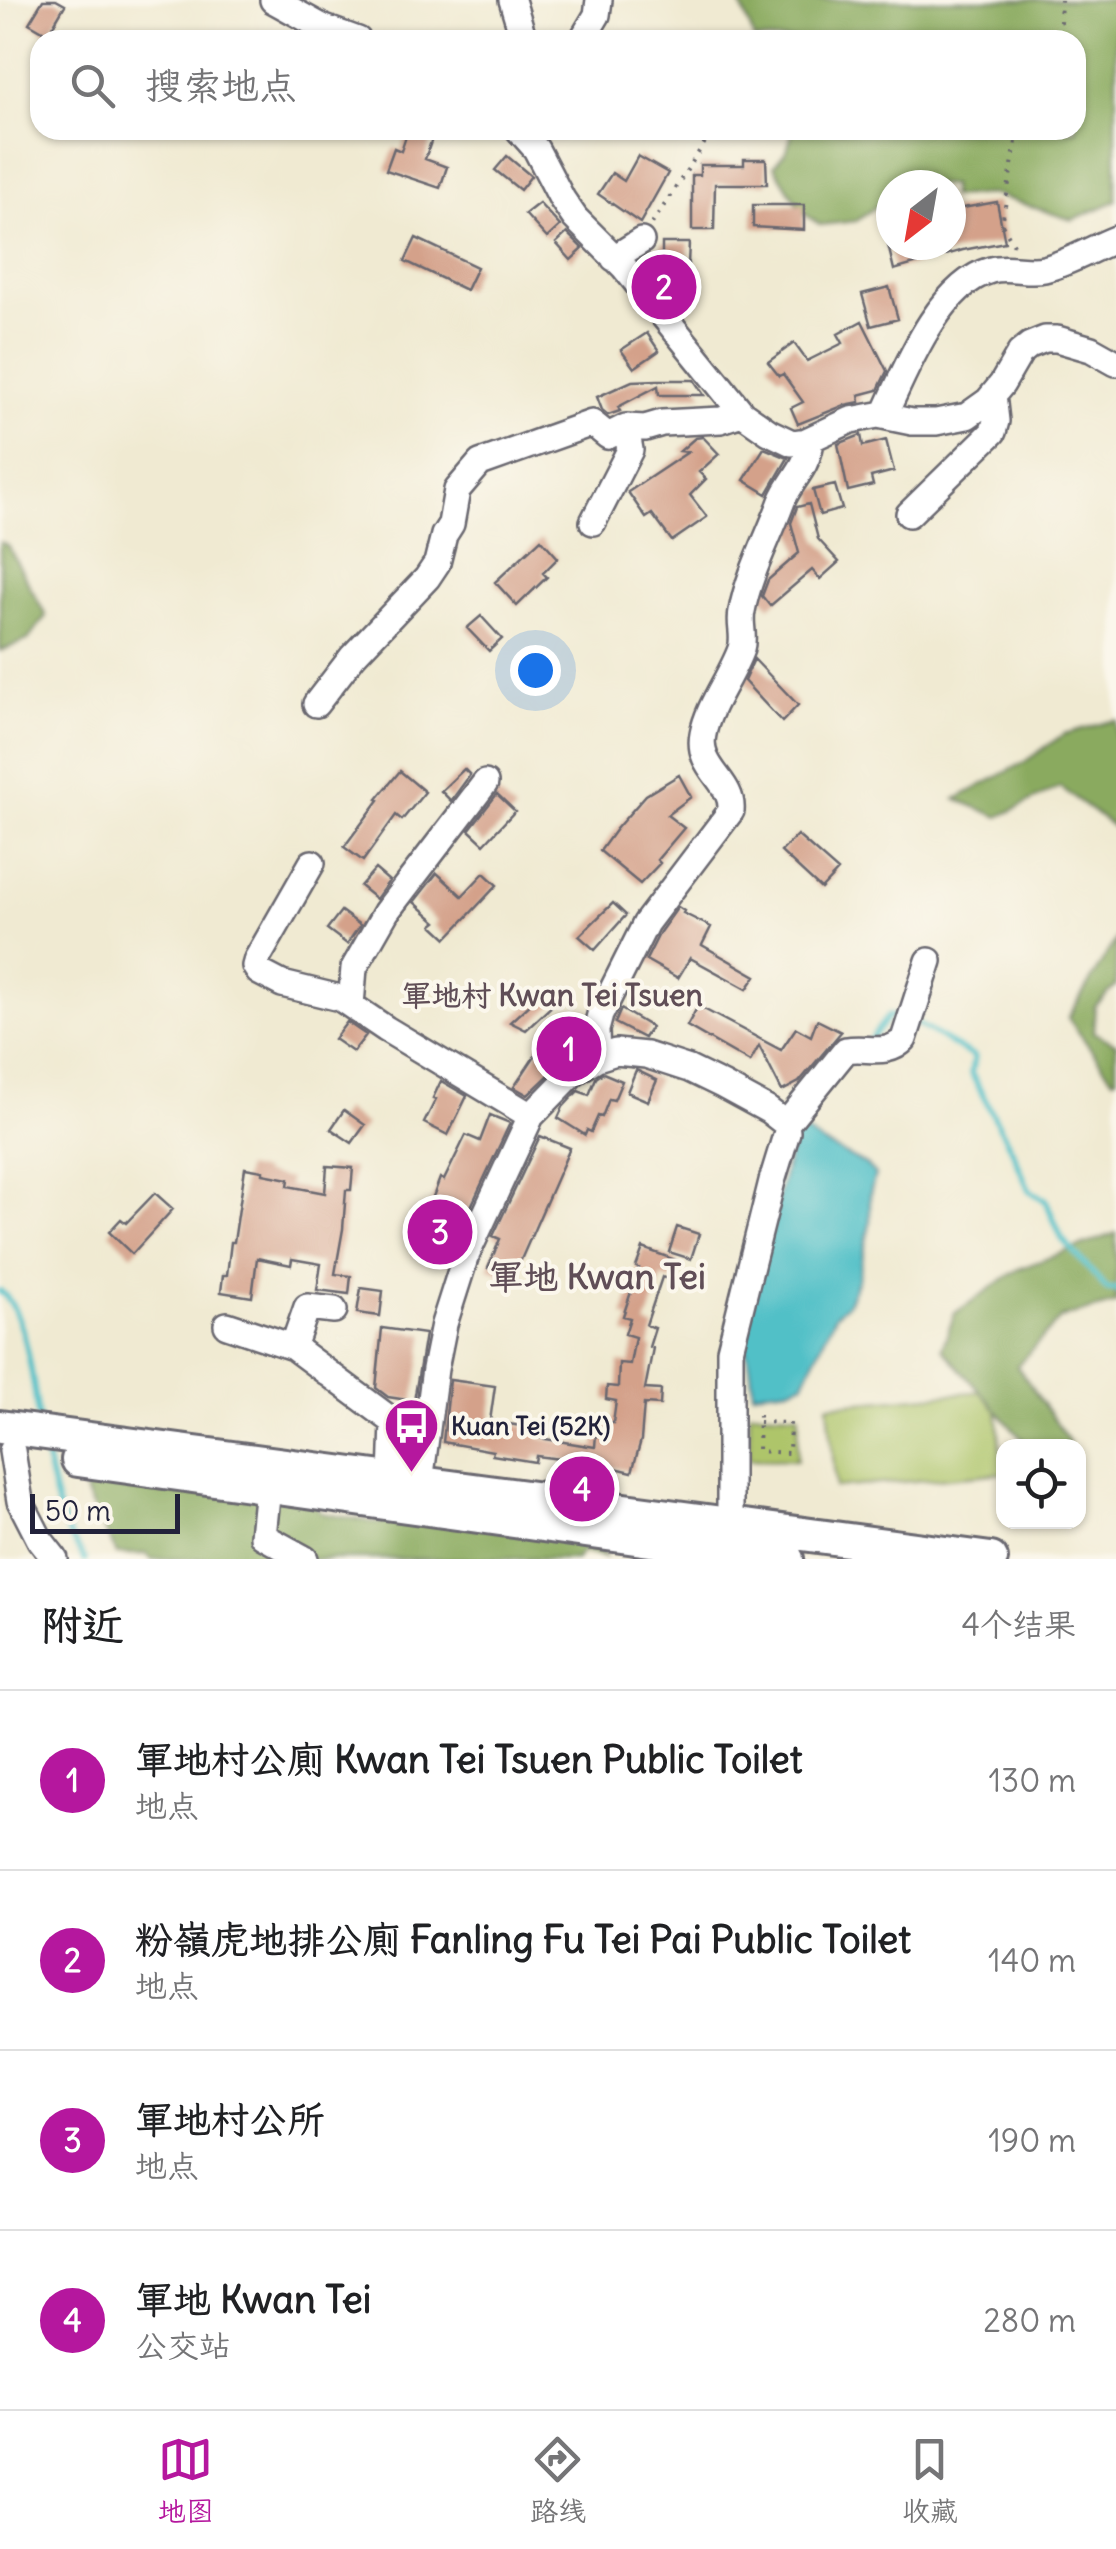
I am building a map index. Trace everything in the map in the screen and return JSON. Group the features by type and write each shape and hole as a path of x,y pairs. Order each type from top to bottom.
{"main road":[{"path":"12,1442 406,1480 992,1559"},
{"path":"88,1450 268,1487 787,1559"}],"street":[{"path":"273,0 328,30"},
{"path":"512,0 521,30"},
{"path":"588,30 597,15 599,0"},
{"path":"537,140 568,209 614,258 742,413 792,442 806,441 850,420 884,416 936,422 967,416 988,402 1020,353 1045,338 1092,350 1116,363"},
{"path":"884,416 936,315 972,279 1011,267 1045,268 1116,239"},
{"path":"614,258 641,241"},
{"path":"909,514 994,432 993,395"},
{"path":"316,704 436,563 451,524 457,490 480,464 592,423 608,436 626,427 721,420 742,413"},
{"path":"593,522 630,450 626,427"},
{"path":"597,1058 600,1015 646,923 732,811 726,790 705,760 701,748 704,730 742,645 740,616 751,578 784,496 808,458 810,446 806,441"},
{"path":"351,1004 354,968 386,912 485,783"},
{"path":"312,864 255,966 259,972 282,984 340,998 531,1116"},
{"path":"786,1124 846,1050 888,1050 898,1046 904,1039 928,961"},
{"path":"406,1480 454,1289 531,1116 573,1074 597,1058 628,1052 689,1068 768,1110 786,1124 730,1350 730,1524"},
{"path":"293,1347 307,1306 334,1310"},
{"path":"227,1325 293,1347 394,1422 394,1438 406,1480"},
{"path":"12,1442 20,1501 54,1559"},
{"path":"268,1487 263,1536 305,1559"}],"path":[{"path":"1055,30 1060,22 1061,0"},
{"path":"641,241 706,140"},
{"path":"1016,140 1002,224 1029,270"},
{"path":"759,1419 790,1423 789,1453 758,1452 759,1419"}],"green space":[{"path":"739,0 1116,0 1116,201 1072,220 993,194 966,196 966,170 876,170 876,207 856,221 820,225 802,212 774,166 790,140 1086,140 1086,30 751,30"},
{"path":"0,542 8,546 46,616 28,640 0,651"},
{"path":"1116,720 1116,829 1060,787 999,817 956,799 1023,763 1064,734"},
{"path":"1116,939 1116,986 1095,1006 1093,1032 1116,1044 1113,1079 1068,1018"},
{"path":"1116,1233 1116,1303 1061,1318 1017,1366 1067,1439 1022,1439 942,1348 955,1313 1018,1269"},
{"path":"995,1390 1000,1439 996,1439 996,1474 836,1488 828,1405"},
{"path":"750,1412 799,1414 797,1460 749,1459"},
{"path":"78,1465 313,1502 322,1513 378,1523 413,1518 598,1543 605,1557 582,1552 576,1559 151,1559 147,1554 117,1554 87,1497"}],"water":[{"path":"801,1129 866,1165 875,1175 870,1194 870,1223 858,1279 848,1303 835,1315 804,1382 789,1388 753,1392 748,1358 740,1340 793,1140"}],"building":[{"path":"43,0 65,5 50,30 29,23"},
{"path":"405,140 432,140 425,159 447,167 440,188 386,170 394,148 401,151"},
{"path":"507,156 531,176 520,190 495,170"},
{"path":"638,156 668,173 640,223 598,194 612,173 624,181"},
{"path":"744,159 766,159 767,184 715,184 714,230 692,230 692,175 700,175 700,165 744,165"},
{"path":"997,202 1005,242 966,249 966,207"},
{"path":"539,203 560,226 547,238 525,214"},
{"path":"753,205 804,205 804,230 753,227"},
{"path":"567,233 583,249 571,260 556,243"},
{"path":"416,238 477,267 466,290 405,261"},
{"path":"662,243 689,243 688,264 662,264"},
{"path":"892,260 928,260 894,270"},
{"path":"889,287 898,319 871,326 862,294"},
{"path":"862,321 887,371 878,390 859,395 860,402 798,424 791,408 803,402 783,374 779,376 768,362 794,343 807,361 843,343 838,334"},
{"path":"647,333 659,351 634,368 621,350"},
{"path":"694,380 704,395 659,395 658,386 608,415 597,397 632,381"},
{"path":"861,435 863,446 886,440 894,471 871,477 873,485 848,491 838,444"},
{"path":"703,437 719,454 699,472 706,479 690,495 707,517 672,541 652,514 646,518 628,492 688,452 680,451 695,438"},
{"path":"764,448 788,458 767,494 744,480"},
{"path":"835,485 842,509 820,515 813,490"},
{"path":"809,504 818,539 839,562 820,579 812,570 770,606 762,596 768,580 799,553 791,523 797,507"},
{"path":"541,539 558,558 543,573 547,577 517,606 495,582"},
{"path":"481,616 502,639 489,651 467,628"},
{"path":"754,659 798,705 782,722 744,681"},
{"path":"464,769 470,775 451,801 441,791"},
{"path":"400,771 425,792 402,820 396,815 363,861 344,847"},
{"path":"679,775 691,797 667,815 684,828 640,884 600,851 646,795"},
{"path":"497,794 515,811 484,844 469,830"},
{"path":"797,835 838,871 821,889 781,852"},
{"path":"375,869 389,881 376,899 360,886"},
{"path":"437,873 462,896 484,873 497,885 447,938 433,925 437,922 414,902"},
{"path":"613,903 626,915 595,950 579,936"},
{"path":"678,907 711,927 702,945 756,976 747,989 690,958 678,978 646,960"},
{"path":"341,911 360,925 347,944 327,929"},
{"path":"544,991 555,1003 526,1030 510,1022"},
{"path":"698,1006 781,1050 796,1028 811,1036 817,1020 841,1032 799,1082 782,1091 759,1046 750,1062 687,1026"},
{"path":"621,1009 651,1027 644,1038 615,1023"},
{"path":"347,1022 366,1035 353,1052 334,1039"},
{"path":"548,1036 568,1045 548,1076 528,1095 514,1087"},
{"path":"636,1070 657,1080 648,1101 627,1092"},
{"path":"603,1073 622,1081 614,1100 609,1099 602,1117 598,1116 591,1132 587,1130 585,1135 558,1118 578,1091 589,1095 596,1078"},
{"path":"441,1081 467,1096 448,1135 424,1123"},
{"path":"344,1110 365,1125 352,1143 331,1129"},
{"path":"490,1115 510,1123 453,1245 420,1232 440,1178 444,1180 466,1135 480,1141"},
{"path":"540,1136 570,1148 513,1278 488,1268 500,1239 493,1236"},
{"path":"327,1166 353,1168 351,1190 346,1190 335,1274 351,1276 349,1294 317,1290 321,1264 292,1259 291,1265 257,1258 252,1297 221,1292 234,1242 245,1168 289,1179 288,1186 325,1193"},
{"path":"155,1193 173,1209 132,1254 109,1232 121,1219 126,1223"},
{"path":"677,1227 699,1234 691,1259 669,1252"},
{"path":"643,1248 678,1261 671,1280 662,1277 646,1325 655,1328 645,1389 661,1390 660,1405 644,1404 641,1440 632,1472 603,1465 600,1487 564,1482 568,1460 536,1456 535,1462 443,1442 450,1380 495,1386 490,1421 540,1429 539,1438 595,1447 597,1421 613,1423 616,1401 606,1399 607,1386 618,1387 619,1363 630,1364 635,1337 625,1334 630,1318 623,1316"},
{"path":"361,1288 383,1291 380,1316 357,1313"},
{"path":"382,1328 425,1334 414,1401 388,1397 376,1388"}],"waterway":[{"path":"868,1043 888,1016 906,1018"},
{"path":"917,1024 974,1057 971,1073 1029,1190 1046,1201 1062,1239 1107,1289 1116,1289"},
{"path":"0,1291 9,1301 23,1333 39,1422"},
{"path":"44,1444 62,1518 85,1559"}],"place":[{"name":"粉嶺虎地排公廁 Fanling Fu Tei Pai Public Toilet","path":"664,287"},
{"name":"軍地村公廁 Kwan Tei Tsuen Public Toilet","path":"569,1049"},
{"name":"軍地村公所","path":"440,1232"},
{"name":"Kuan Tei (52K)","path":"412,1475"},
{"name":"軍地 Kwan Tei","path":"582,1489"}],"district":[{"name":"軍地村 Kwan Tei Tsuen","path":"552,995"},
{"name":"軍地 Kwan Tei","path":"597,1276"}]}
